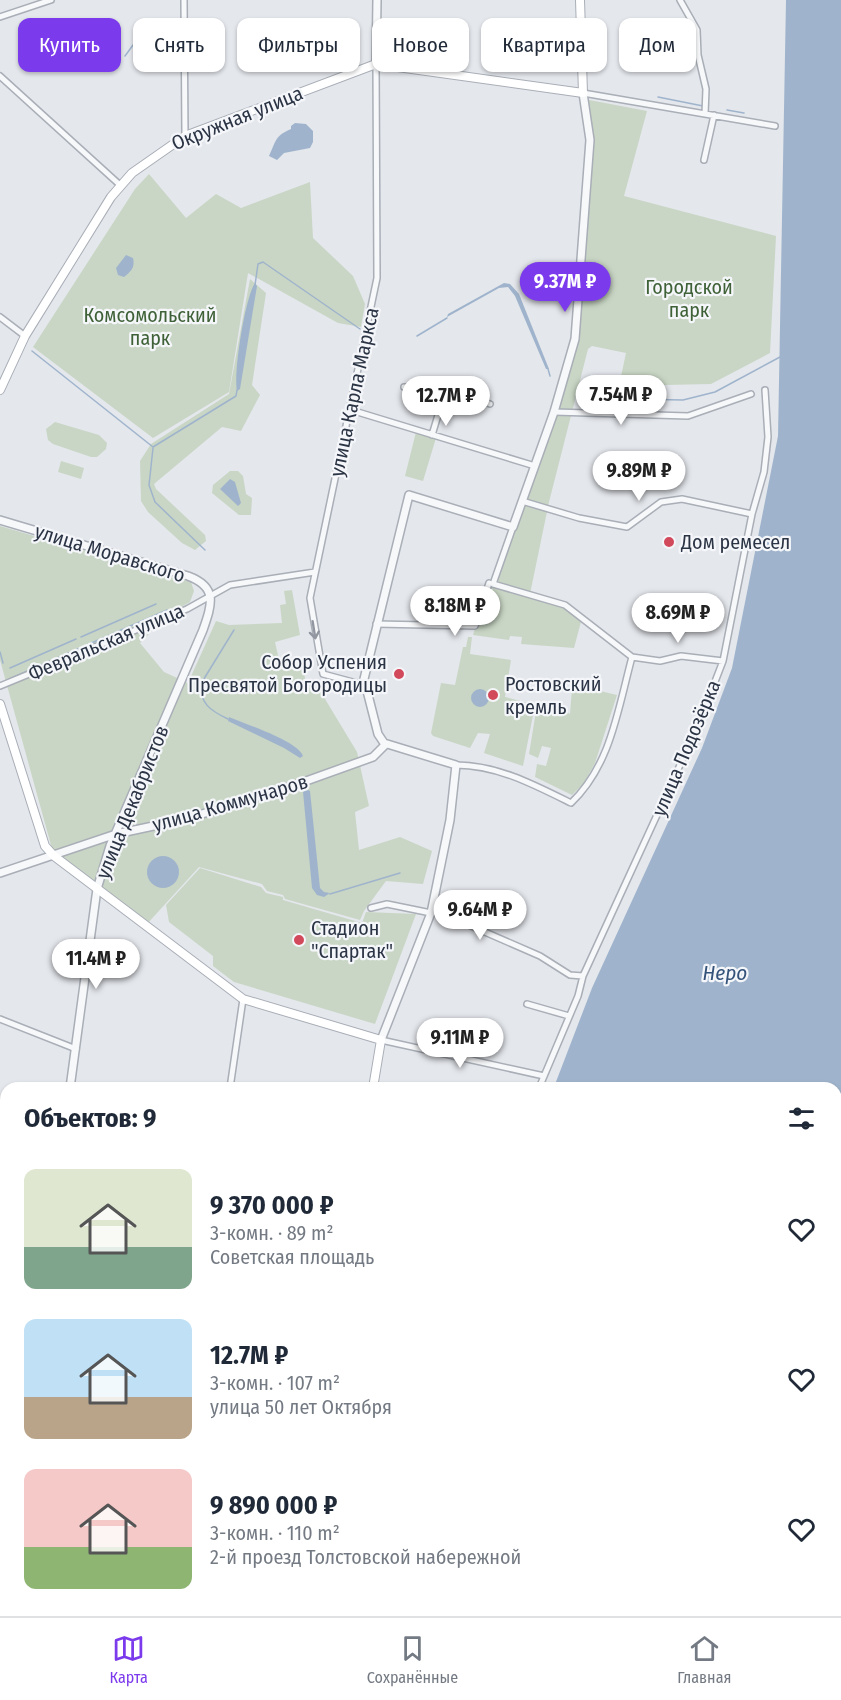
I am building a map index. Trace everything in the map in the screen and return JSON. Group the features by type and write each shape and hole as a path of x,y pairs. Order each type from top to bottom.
{"main road":[{"path":"580,0 583,93"},
{"name":"Окружная улица","path":"0,390 25,336 120,185 156,154 185,136 372,66"},
{"name":"Окружная улица","path":"433,72 583,93"},
{"path":"0,704 45,846 54,856 243,999 381,1040 374,1082"}],"street":[{"path":"0,17 51,0"},
{"path":"184,0 185,136"},
{"path":"376,0 376,18"},
{"path":"680,0 697,30 698,55 706,89 705,114"},
{"name":"улица Карла Маркса","path":"364,685 322,674 310,598 377,278 376,72"},
{"path":"0,76 120,185"},
{"path":"583,93 590,140 575,339 554,412 493,584 566,605 632,657 660,661 681,656 723,661"},
{"name":"Окружная улица","path":"583,93 776,126"},
{"path":"704,160 714,116"},
{"path":"0,317 25,336"},
{"path":"404,387 452,391 490,404"},
{"name":"улица Подозёрка","path":"542,1082 578,996 583,976 684,756 723,661 752,514 764,472 768,437 765,390"},
{"path":"432,435 445,392"},
{"path":"554,412 688,416 751,394"},
{"path":"351,410 535,466"},
{"path":"513,527 409,495 376,624 364,685 378,734 386,744 456,765 475,765 501,773 571,803 588,786 602,763 632,657"},
{"path":"522,501 579,518 627,527 661,502 682,499 752,514"},
{"name":"улица Моравского","path":"0,520 188,576 204,584 210,596"},
{"path":"210,596 237,583 315,572"},
{"path":"376,624 474,627 489,583"},
{"name":"Февральская улица","path":"0,686 187,609 210,596"},
{"name":"улица Декабристов","path":"71,1082 97,890 116,834 203,630 210,596"},
{"name":"улица Коммунаров","path":"0,873 116,834 186,819 295,785 373,757 386,744"},
{"path":"456,765 450,820 431,913 381,1040 544,1076"},
{"path":"371,908 387,904 431,913 439,912 540,956 570,975 583,976"},
{"path":"231,1082 243,999"},
{"path":"527,1004 568,1016"},
{"path":"0,1019 76,1049"}],"green space":[{"name":"Городской парк","path":"584,99 647,111 624,196 776,236 770,353 711,384 619,386 626,353 592,346 588,349 549,502 530,594 565,605 582,618 574,648 521,644 522,637 510,636 509,640 473,635 489,583 492,584 575,339 590,140"},
{"name":"Комсомольский парк","path":"149,174 186,218 216,194 241,208 310,182 313,238 353,276 365,304 361,327 338,323 248,273 229,392 153,438 33,347 135,189"},
{"path":"250,279 266,293 252,385 260,395 241,431 222,427 154,484 156,489 205,535 206,541 195,550 182,543 148,512 141,501 140,461 151,444 229,394"},
{"path":"55,422 99,435 107,443 106,449 97,457 91,457 53,444 48,440 46,429"},
{"path":"416,432 436,438 423,481 405,476"},
{"path":"61,461 84,468 81,479 58,472"},
{"path":"230,471 238,471 243,476 246,494 252,498 251,515 239,515 212,493 213,485"},
{"path":"0,526 191,582 194,591 190,602 170,613 140,643 164,672 188,683 216,621 229,625 282,623 280,605 286,604 284,591 292,590 300,635 275,642 281,669 301,664 306,681 313,679 357,752 369,806 355,812 359,850 400,837 432,851 423,884 386,881 360,920 285,899 283,895 267,891 262,884 199,867 147,924 54,856 0,660"},
{"path":"468,637 472,637 470,654 511,660 505,697 535,705 523,766 484,753 490,734 478,733 470,748 433,736 431,733 441,683 455,685 463,647 466,647"},
{"path":"579,686 617,695 595,763 584,783 572,795 535,777 537,764 546,766 551,748 542,746 538,758 529,754 537,705 564,710 570,714 572,688 578,690"},
{"name":"Стадион \"Спартак\"","path":"200,868 261,887 266,893 283,897 283,900 362,923 366,912 416,914 375,1024 234,982 213,966 213,956 169,922 166,905"}],"water":[{"name":"Неро","path":"786,0 841,0 841,1082 556,1082 592,988 702,748 732,668 778,436"},
{"path":"295,123 306,124 313,131 313,142 310,148 284,153 277,160 269,156 277,139 291,129"},
{"path":"126,255 133,258 134,264 131,271 124,277 118,275 116,268"},
{"path":"255,283 257,286 240,389 237,391 241,336 247,303"},
{"path":"504,283 510,284 519,294 549,369 546,369 515,296 508,287 499,288 447,317 448,314"},
{"path":"230,479 235,482 241,503 238,506 220,489"},
{"path":"480,689 486,692 489,698 486,704 480,707 474,704 471,698 474,692"},
{"path":"229,717 282,739 299,750 303,756 300,758 228,721"},
{"path":"306,789 310,791 320,888 330,893 324,897 317,895 312,888 303,792"},
{"path":"163,856 174,861 179,872 174,883 163,888 152,883 147,872 152,861"}],"waterway":[{"path":"125,56 133,45"},
{"path":"658,97 703,106"},
{"path":"727,110 744,113"},
{"path":"255,285 258,264 263,262 360,329"},
{"path":"417,336 447,318"},
{"path":"32,351 153,447 236,396 237,390"},
{"path":"581,398 683,400 715,392 780,357"},
{"path":"548,369 550,376"},
{"path":"153,448 149,485 155,502 205,550"},
{"path":"81,637 156,604"},
{"path":"9,679 167,610"},
{"path":"228,719 207,705 201,689 202,682 234,630"},
{"path":"10,668 76,639"},
{"path":"0,652 3,663"},
{"path":"330,894 400,873"}],"place":[{"name":"Дом ремесел","path":"669,542"},
{"name":"Собор Успения Пресвятой Богородицы","path":"399,674"},
{"name":"Ростовский кремль","path":"493,695"},
{"name":"Стадион \"Спартак\"","path":"299,940"}]}
